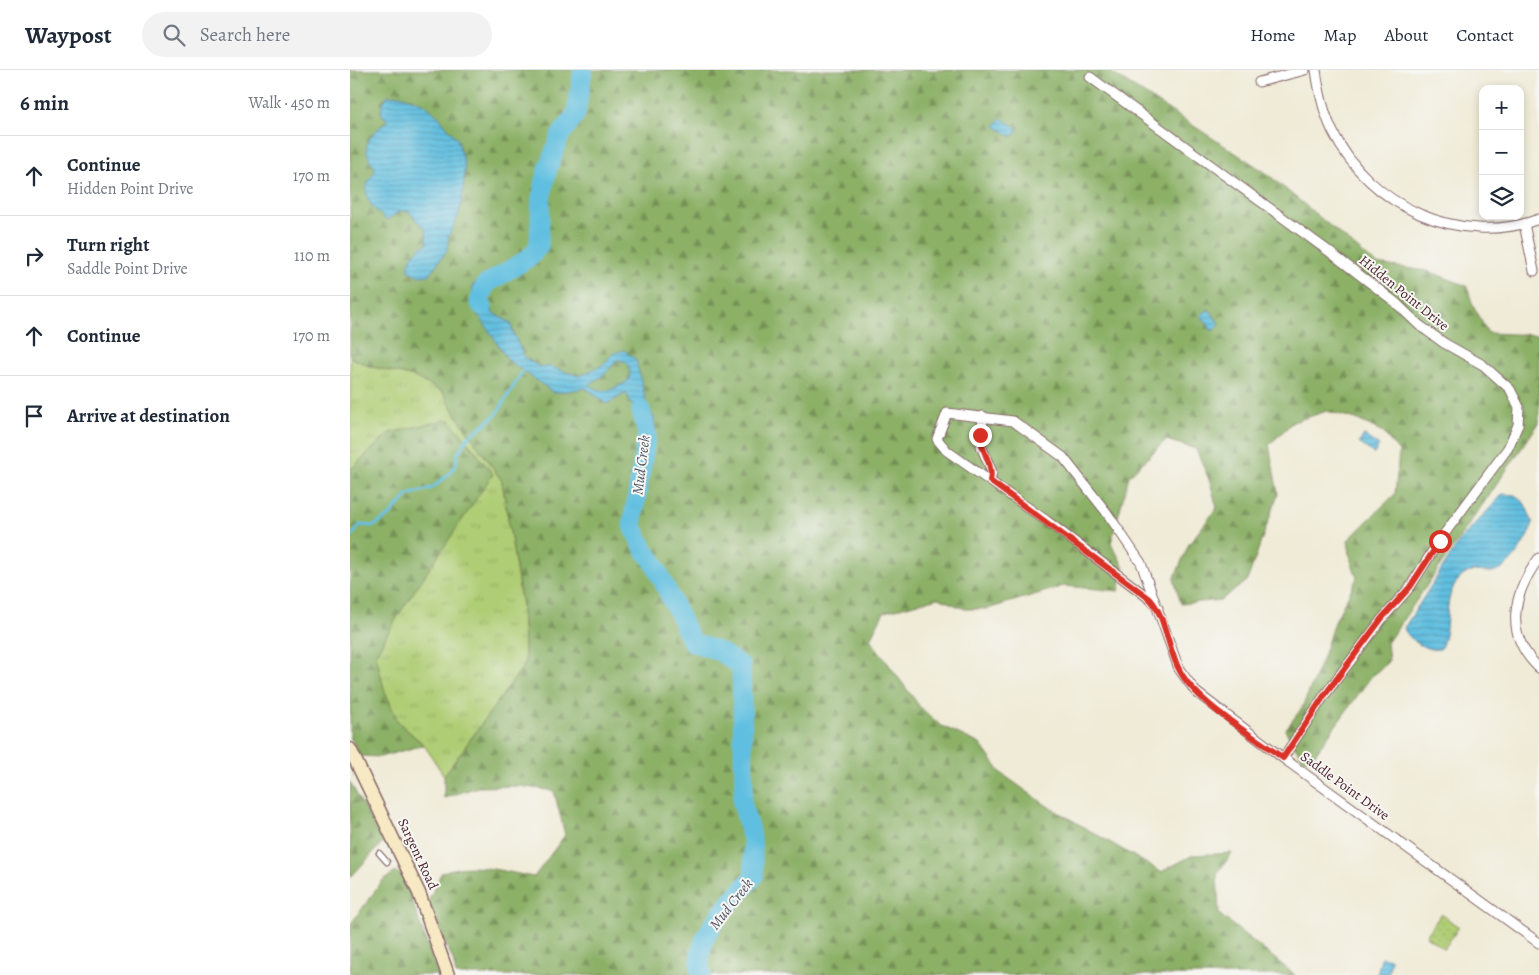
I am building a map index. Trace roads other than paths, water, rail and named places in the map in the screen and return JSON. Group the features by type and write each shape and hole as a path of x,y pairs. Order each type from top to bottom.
{"street":[{"path":"1259,82 1305,70"},
{"path":"1316,70 1321,100 1336,139 1354,166 1383,193 1412,211 1446,223 1484,228 1524,224 1539,219"},
{"name":"Hidden Point Drive","path":"1090,77 1320,245 1395,302 1419,325 1444,343 1483,365 1510,389 1519,407 1518,425 1508,448 1443,536 1410,587 1382,618 1324,696 1283,758"},
{"path":"1524,224 1534,271"},
{"name":"Saddle Point Drive","path":"990,481 947,451 937,438 947,413 1013,421 1063,457 1107,513 1140,563 1179,669 1191,687 1283,758 1539,943"},
{"path":"984,416 981,446 992,472 990,481 1150,599 1158,608"},
{"path":"1539,558 1527,574 1518,595 1516,610 1517,631 1526,653 1539,668"},
{"name":"Sargent Road","path":"350,749 419,893 448,975"}],"lane":[{"path":"379,853 387,862"}],"water":[{"path":"400,95 423,103 439,117 458,140 465,167 463,194 458,217 449,235 447,250 429,275 419,276 408,270 414,254 427,244 426,230 408,211 400,211 387,220 374,209 366,194 368,182 375,168 367,153 368,142 371,136 388,121 381,113 382,105 387,96"},
{"path":"1001,118 1018,129 1012,137 995,126"},
{"path":"479,280 491,293 489,300 493,313 511,323 524,357 542,368 548,366 579,376 601,366 614,353 624,350 636,360 647,405 654,418 656,435 639,433 634,409 626,393 607,404 586,388 554,393 508,360 473,306 473,285","holes":["617,360 624,361 628,365 630,374 628,381 605,391 589,385 606,373"]},
{"path":"1209,309 1220,325 1212,331 1201,315"},
{"path":"1364,435 1379,446 1374,454 1359,443"},
{"path":"1503,494 1515,495 1525,504 1533,523 1527,536 1512,560 1500,570 1467,573 1456,582 1449,601 1446,631 1440,649 1424,647 1414,641 1404,628 1461,539"},
{"path":"1381,957 1391,959 1388,975 1377,975"}],"waterway":[{"name":"Mud Creek","path":"483,307 479,302 485,285 530,257 539,246 541,198 548,168 560,136 576,114 583,70"},
{"path":"350,539 360,525 374,526 390,515 408,495 432,488 448,475 456,465 458,453 468,437 496,415 524,369"},
{"name":"Mud Creek","path":"641,410 647,434 632,525 644,549 653,561 692,642 720,652 741,666 744,783 742,802 752,839 754,876 715,921 707,934 700,961 702,975"}]}
